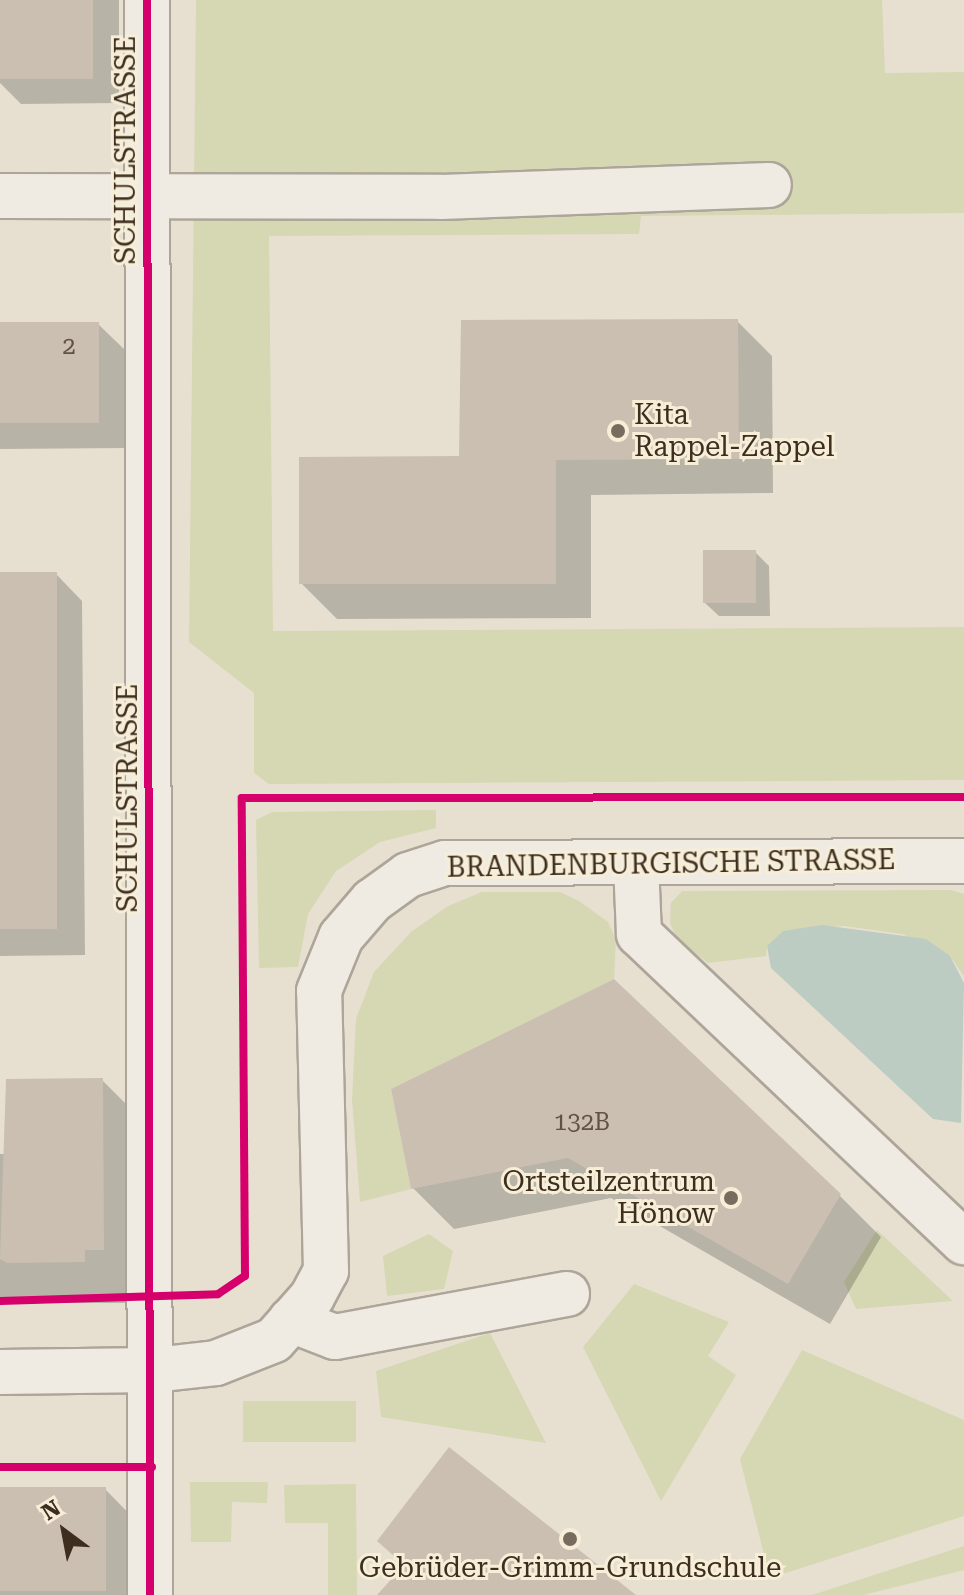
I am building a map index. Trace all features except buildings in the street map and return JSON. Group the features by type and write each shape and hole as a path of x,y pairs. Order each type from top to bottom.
{"street":[{"name":"SCHULSTRASSE","path":"147,0 154,1370 150,1595"},
{"path":"0,196 441,197 769,185"},
{"name":"BRANDENBURGISCHE STRASSE","path":"0,1372 154,1370 216,1363 274,1340 291,1320 326,1271 319,991 341,937 372,901 396,883 445,863 964,861"},
{"path":"636,863 639,934 964,1242"},
{"path":"291,1320 335,1337 567,1294"}],"green space":[{"path":"196,0 882,0 885,73 964,72 964,213 641,216 639,234 269,236 273,631 964,627 964,780 269,784 254,773 254,693 189,642"},
{"path":"436,810 436,828 380,842 336,871 308,914 298,967 259,968 256,820 272,812"},
{"path":"951,890 964,894 964,976 950,956 902,934 844,926 783,931 767,946 766,956 708,963 677,939 670,923 671,903 682,891"},
{"path":"482,892 560,892 579,901 608,922 616,940 614,979 391,1089 411,1189 360,1202 352,1100 356,1019 374,972 411,932 448,906"},
{"path":"877,1230 953,1301 856,1309 844,1282"},
{"path":"429,1234 453,1251 444,1289 387,1296 383,1256"},
{"path":"634,1284 729,1322 708,1356 736,1375 661,1501 583,1347"},
{"path":"490,1333 546,1443 381,1417 376,1371"},
{"path":"802,1350 964,1420 964,1516 770,1578 740,1459"},
{"path":"243,1401 356,1401 356,1442 243,1442"},
{"path":"190,1482 268,1482 267,1503 232,1502 231,1542 191,1542"},
{"path":"356,1484 357,1595 328,1595 328,1523 285,1523 284,1485"},
{"path":"964,1546 964,1570 863,1595 812,1595"}],"shaded area":[{"path":"822,925 926,939 950,956 964,983 961,1123 933,1119 771,968 767,946 783,931"}],"cycle path":[{"path":"147,0 150,1595"},
{"path":"0,1301 218,1294 245,1276 242,798 964,797"},
{"path":"0,1467 152,1467"}],"place":[{"name":"Kita Rappel-Zappel","path":"618,431"},
{"name":"Ortsteilzentrum Hönow","path":"731,1198"},
{"name":"Gebrüder-Grimm-Grundschule","path":"570,1539"}]}
